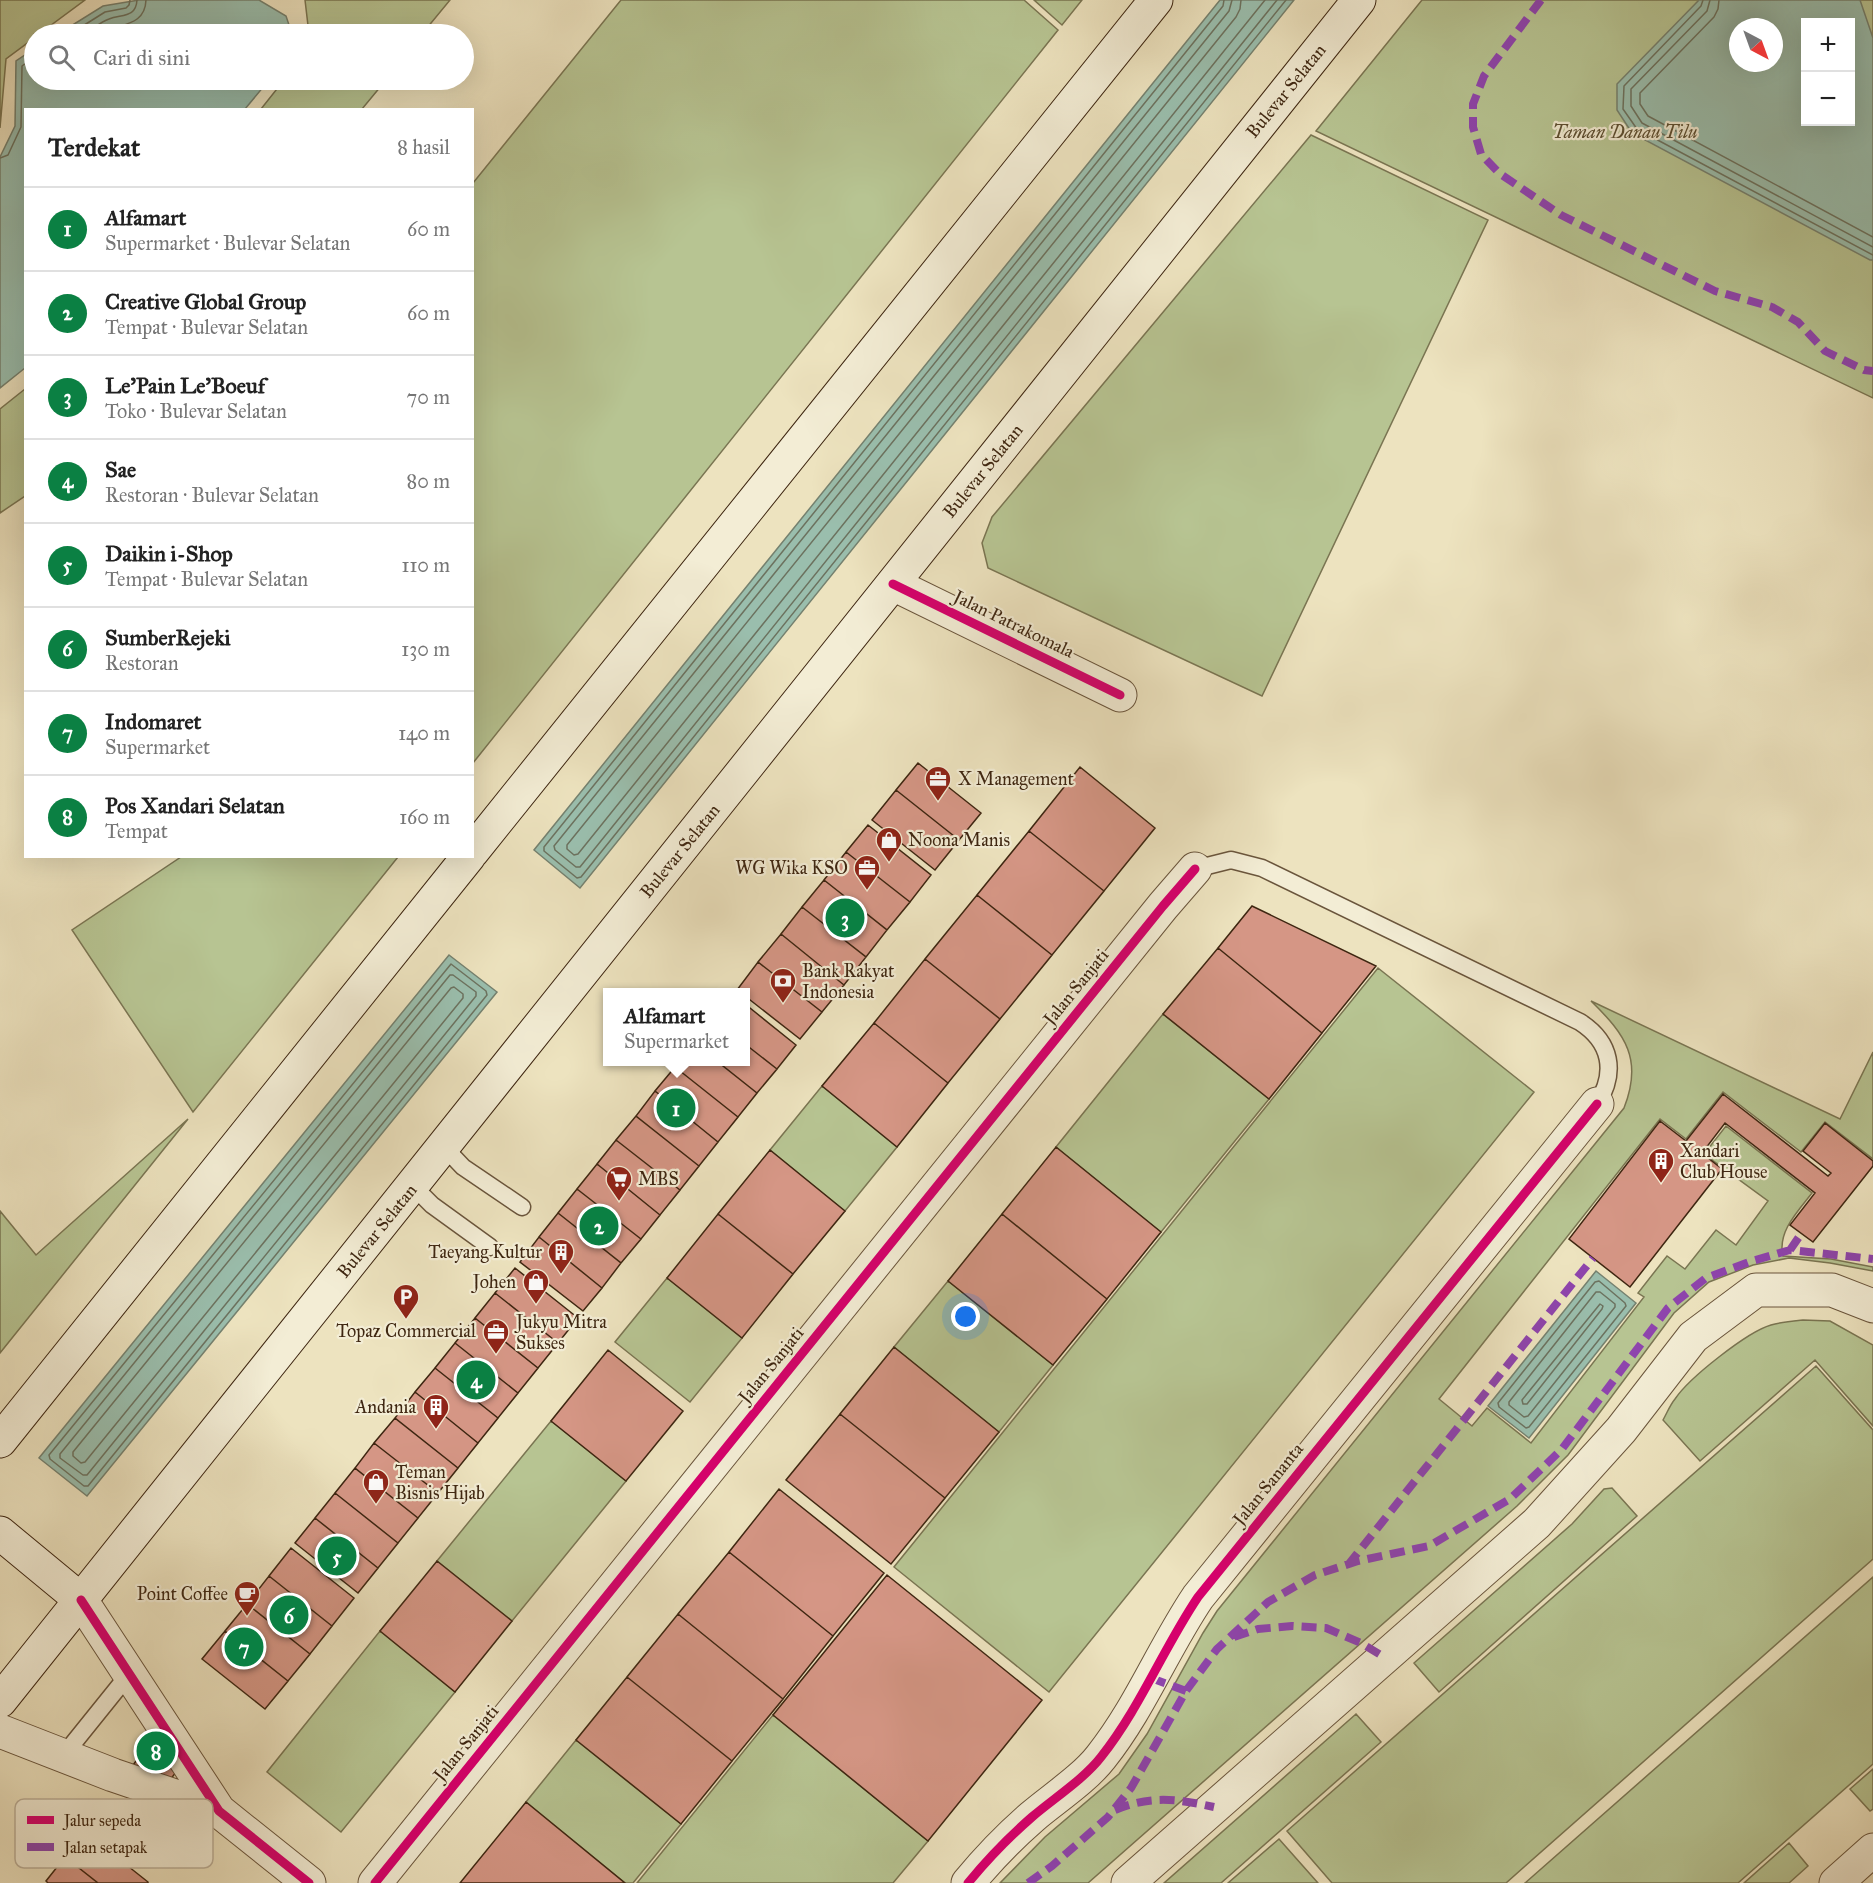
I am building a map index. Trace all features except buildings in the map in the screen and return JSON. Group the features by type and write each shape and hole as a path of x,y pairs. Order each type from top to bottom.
{"street":[{"path":"474,850 1156,0"},
{"name":"Bulevar Selatan","path":"0,1701 1359,0"},
{"name":"Jalan Patrakomala","path":"893,584 1120,695"},
{"path":"0,1441 467,858"},
{"name":"Jalan Sanjati","path":"375,1883 1195,869"},
{"name":"Jalan Sananta","path":"968,1883 985,1862 1029,1820 1099,1760 1128,1721 1183,1618 1198,1597 1597,1104"},
{"path":"1128,1883 1537,1523 1621,1430 1693,1337 1755,1290 1832,1290 1873,1306"},
{"path":"0,1533 81,1600 211,1799"},
{"path":"0,1731 183,1799"},
{"path":"213,1802 219,1811 309,1883"},
{"path":"213,1809 219,1811"},
{"path":"1836,1883 1873,1850"}],"lane":[{"path":"1195,869 1231,860 1262,868 1580,1022 1598,1037 1608,1060 1605,1090 1597,1104"},
{"path":"444,1148 463,1167 522,1207"},
{"path":"413,1186 432,1205 490,1247"},
{"path":"63,1756 129,1674"}],"green space":[{"path":"0,0 85,0 53,24 24,24 24,46 6,59 0,128"},
{"path":"305,0 450,0 430,24 308,24"},
{"path":"621,0 1024,0 1058,30 474,762 474,182"},
{"path":"1034,0 1082,0 1062,25"},
{"name":"Taman Danau Tilu","path":"1422,0 1873,0 1873,398 1316,131"},
{"path":"276,90 378,90 363,108 262,108"},
{"path":"1311,135 1488,220 1262,696 988,568 982,543 992,517"},
{"path":"24,390 24,497 0,513 0,409"},
{"path":"180,858 397,858 193,1112 72,930"},
{"path":"1378,968 1534,1092 1049,1692 894,1567"},
{"path":"1591,1001 1840,1119 1873,1052 1873,1159 1825,1122 1801,1152 1723,1092 1686,1139 1660,1119 1439,1399 1472,1426 1487,1408 1531,1443 1644,1297 1638,1293 1667,1256 1685,1269 1716,1230 1736,1245 1768,1201 1704,1154 1726,1126 1812,1193 1786,1230 1782,1247 1783,1256 1831,1259 1873,1267 1873,1271 1789,1258 1753,1265 1709,1282 1674,1313 1568,1455 1517,1506 1088,1883 1000,1883 1045,1837 1119,1774 1147,1734 1217,1611 1624,1108 1632,1076 1628,1049 1614,1025"},
{"path":"1163,1014 1269,1099 1161,1232 1056,1147"},
{"path":"822,1086 897,1147 845,1211 770,1150"},
{"path":"188,1119 0,1353 0,1211 36,1255"},
{"path":"667,1278 742,1338 690,1402 615,1342"},
{"path":"948,1281 1053,1365 999,1432 894,1347"},
{"path":"1803,1320 1830,1321 1873,1345 1873,1426 1815,1360 1700,1461 1663,1420 1673,1401 1705,1368 1748,1337 1771,1325"},
{"path":"1816,1366 1873,1430 1873,1559 1506,1883 1332,1883 1287,1831"},
{"path":"551,1421 626,1481 512,1621 437,1561"},
{"path":"1612,1488 1637,1516 1439,1692 1414,1663 1572,1524 1604,1489"},
{"path":"1873,1577 1873,1764 1738,1883 1525,1883"},
{"path":"380,1631 455,1692 341,1832 267,1772"},
{"path":"1356,1714 1381,1742 1221,1883 1164,1883"},
{"path":"773,1715 928,1841 893,1883 637,1883"},
{"path":"576,1740 681,1824 633,1883 625,1883 526,1802"},
{"path":"1873,1769 1873,1809 1870,1811 1850,1789"},
{"path":"1279,1839 1318,1883 1228,1883"},
{"path":"1789,1843 1808,1866 1789,1883 1744,1883"}],"water":[{"path":"139,0 259,0 286,16 289,24 74,24 103,6"},
{"path":"1220,0 1294,0 580,888 534,850"},
{"path":"1699,0 1860,0 1873,38 1873,260 1632,133 1617,110 1617,84"},
{"path":"24,56 24,90 261,90 246,108 24,108 24,369 0,388 0,157 15,126 16,61"},
{"path":"449,955 497,992 87,1496 39,1458"},
{"path":"1596,1271 1636,1303 1529,1438 1488,1406"}],"marked path":[{"path":"1541,0 1484,76 1473,104 1473,127 1481,154 1499,173 1561,215 1715,291 1772,307 1798,322 1825,351 1864,370 1873,371"},
{"path":"1790,1250 1801,1234"},
{"path":"1028,1883 1052,1866 1108,1817 1131,1788 1186,1691 1217,1649 1268,1602 1315,1575 1358,1561 1429,1546 1510,1499 1562,1449 1668,1308 1706,1278 1790,1250 1873,1259"},
{"path":"1348,1565 1593,1258"},
{"path":"1234,1637 1258,1629 1292,1626 1326,1628 1361,1643 1384,1657"},
{"path":"1151,1678 1186,1691"},
{"path":"1115,1810 1152,1800 1188,1802 1214,1807"}],"cycle path":[{"path":"893,584 1120,695"},
{"path":"375,1883 1195,869"},
{"path":"968,1883 1015,1833 1077,1781 1101,1757 1128,1719 1198,1597 1597,1104"},
{"path":"81,1600 211,1799"},
{"path":"213,1802 219,1811 309,1883"}],"place":[{"name":"X Management","path":"938,802"},
{"name":"Noona Manis","path":"889,863"},
{"name":"WG Wika KSO","path":"867,891"},
{"name":"Le'Pain Le'Boeuf","path":"845,918"},
{"name":"Bank Rakyat Indonesia","path":"783,1004"},
{"name":"Alfamart","path":"676,1108"},
{"name":"Xandari Club House","path":"1661,1184"},
{"name":"MBS","path":"619,1202"},
{"name":"Creative Global Group","path":"599,1226"},
{"name":"Taeyang Kultur","path":"561,1275"},
{"name":"Johen","path":"536,1305"},
{"name":"Topaz Commercial","path":"406,1320"},
{"name":"Jukyu Mitra Sukses","path":"496,1355"},
{"name":"Sae","path":"476,1380"},
{"name":"Andania","path":"436,1430"},
{"name":"Teman Bisnis Hijab","path":"376,1505"},
{"name":"Daikin i-Shop","path":"337,1556"},
{"name":"SumberRejeki","path":"289,1615"},
{"name":"Point Coffee","path":"247,1617"},
{"name":"Indomaret","path":"244,1647"},
{"name":"Pos Xandari Selatan","path":"156,1751"}]}
